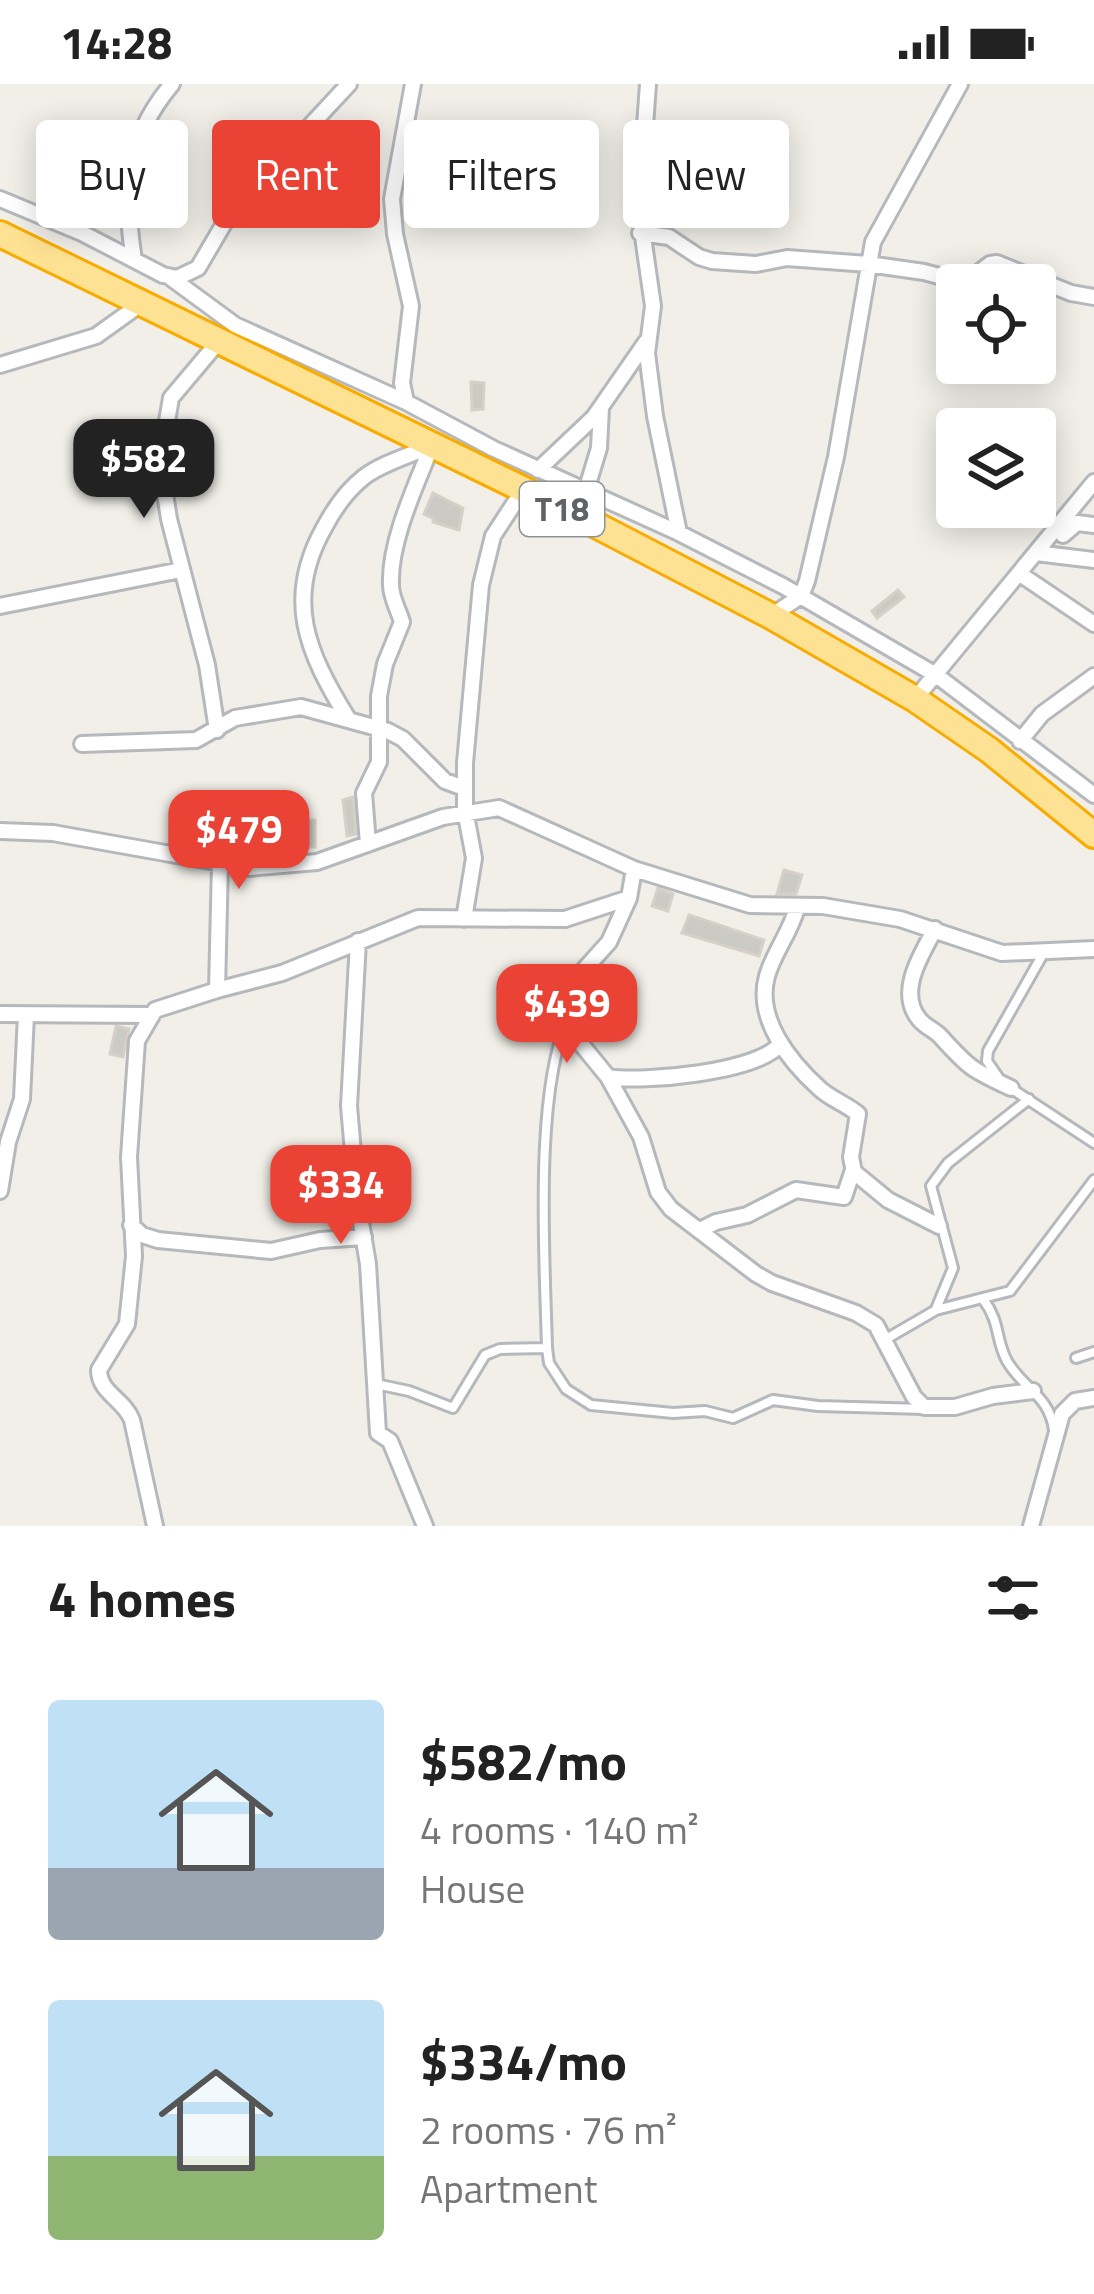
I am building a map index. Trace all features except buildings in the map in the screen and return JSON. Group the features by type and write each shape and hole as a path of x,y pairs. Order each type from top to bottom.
{"highway":[{"name":"T18","path":"0,234 431,446 530,480 553,504 771,616 915,699 989,750 1094,835"}],"street":[{"path":"134,260 126,190 144,126 172,84"},
{"path":"171,278 187,275 203,263 232,210 349,84"},
{"path":"406,402 402,383 411,306 392,199 413,84"},
{"path":"648,84 640,183 640,232 653,306 647,353 679,532"},
{"path":"771,616 801,596 836,457 868,264 884,217 960,84"},
{"path":"0,199 171,278 235,325 406,402 530,480 586,491 679,532 801,596 936,675 1020,741 1092,788"},
{"path":"640,232 669,237 712,261 756,264 788,258 868,264 965,283 994,263 1094,297"},
{"path":"0,365 96,336 142,303"},
{"path":"464,919 475,858 464,788 482,585 493,536 530,480 602,407 642,352 649,334"},
{"path":"217,730 208,665 181,570 160,462 171,398 219,341"},
{"path":"586,491 599,448 602,407"},
{"path":"347,717 312,650 302,580 314,545 350,489 371,472 431,446"},
{"path":"368,844 364,793 380,756 377,728 386,664 402,622 391,591 393,568 406,512 431,446"},
{"path":"915,699 1094,482"},
{"path":"553,504 586,491"},
{"path":"1047,541 1077,523 1094,525"},
{"path":"1036,554 1094,560"},
{"path":"0,605 181,570"},
{"path":"1020,574 1094,624"},
{"path":"1020,741 1042,714 1094,676"},
{"path":"82,744 196,740 235,718 301,707 347,717 403,739 445,781 464,788"},
{"path":"0,831 53,833 249,868 294,866 465,810 506,809 634,868 750,905 823,906 900,919 1002,953 1094,949"},
{"path":"217,990 220,863"},
{"path":"634,868 629,898 609,942 582,972 571,1013 577,1039 608,1077 641,1137 658,1192 671,1209 772,1283 856,1313 876,1325 914,1397 928,1409 1034,1391"},
{"path":"0,1014 149,1015 282,973 418,918 565,920 629,898"},
{"path":"700,1230 744,1217 796,1190 844,1197 853,1170 858,1114 821,1090 780,1044 764,988 797,908"},
{"path":"935,929 910,981 912,1009 921,1024 940,1035 966,1066 1011,1088"},
{"path":"358,941 349,1106 378,1432 390,1441 425,1526"},
{"path":"0,1191 8,1142 22,1099 26,1015"},
{"path":"149,1015 137,1040 129,1157 134,1256 128,1324 103,1361 99,1379 128,1410 155,1526"},
{"path":"608,1077 703,1071 765,1058 780,1044"},
{"path":"853,1170 888,1201 940,1226"},
{"path":"130,1225 158,1240 259,1250 364,1237"},
{"path":"1031,1526 1055,1438 1070,1405 1094,1398"}],"lane":[{"path":"1044,953 987,1061 1011,1088 1094,1143"},
{"path":"571,1013 557,1041 551,1074 547,1348 549,1363 566,1389 591,1405 673,1414 705,1411 733,1418 773,1400 928,1409"},
{"path":"936,1310 953,1268 931,1197 936,1176 1029,1099"},
{"path":"885,1340 936,1310 1013,1288 1094,1180"},
{"path":"983,1299 999,1325 1004,1355 1051,1408 1055,1438"},
{"path":"375,1384 453,1408 485,1355 500,1349 547,1348"},
{"path":"1076,1358 1094,1352"}]}
